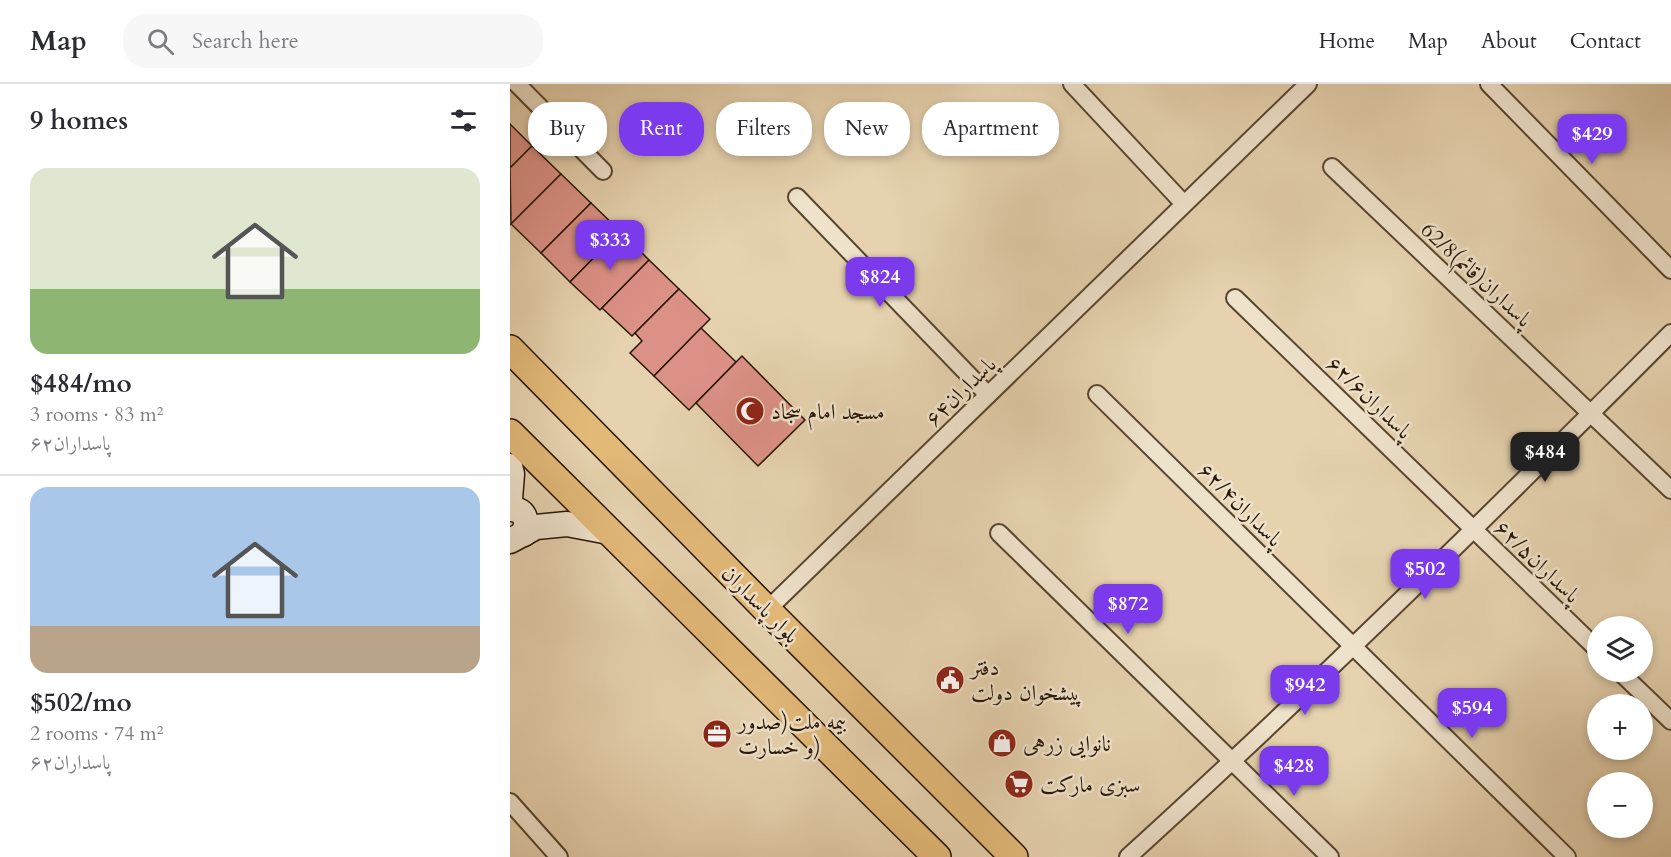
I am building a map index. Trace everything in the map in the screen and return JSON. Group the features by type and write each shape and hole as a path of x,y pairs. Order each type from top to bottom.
{"main road":[{"name":"بلوار پاسداران","path":"510,349 1014,857"},
{"path":"510,433 937,857"},
{"path":"510,466 512,474 510,499"},
{"path":"510,509 520,511 525,515 527,524 517,538"},
{"path":"517,538 536,527 567,524 609,532"}],"street":[{"path":"517,84 603,171"},
{"path":"1072,84 1184,204"},
{"name":"پاسداران۶۴","path":"767,610 1308,84"},
{"path":"1489,84 1671,270"},
{"name":"62/8پاسداران(قائم)","path":"1332,167 1671,490"},
{"path":"797,197 988,395"},
{"name":"پاسداران۶۲/۶","path":"1235,298 1473,529"},
{"path":"1128,857 1233,762 1592,413 1671,333"},
{"name":"پاسداران۶۲/۴","path":"1097,394 1567,857"},
{"name":"پاسداران۶۲/۵","path":"1473,529 1587,639"},
{"path":"999,532 1330,857"},
{"path":"1630,682 1671,721"},
{"path":"510,801 560,857"}],"building":[{"path":"510,124 528,142 528,150 510,168"},
{"path":"528,150 528,156 542,156 561,174 511,224 510,168"},
{"path":"561,174 591,203 541,253 511,224"},
{"path":"591,203 620,231 570,282 541,253"},
{"path":"620,231 649,260 600,310 570,282"},
{"path":"649,260 679,289 632,336 602,308"},
{"path":"679,289 710,319 654,376 630,353 642,341 635,333"},
{"path":"701,328 736,362 689,410 654,376"},
{"name":"مسجد امام سجاد","path":"742,356 805,420 758,466 696,403"}],"place":[{"name":"مسجد امام سجاد","path":"750,411"},
{"name":"دفتر پیشخوان دولت","path":"950,680"},
{"name":"بیمه ملت(صدور و خسارت)","path":"717,734"},
{"name":"نانوایی زرهی","path":"1002,743"},
{"name":"سبزی مارکت","path":"1019,784"}]}
